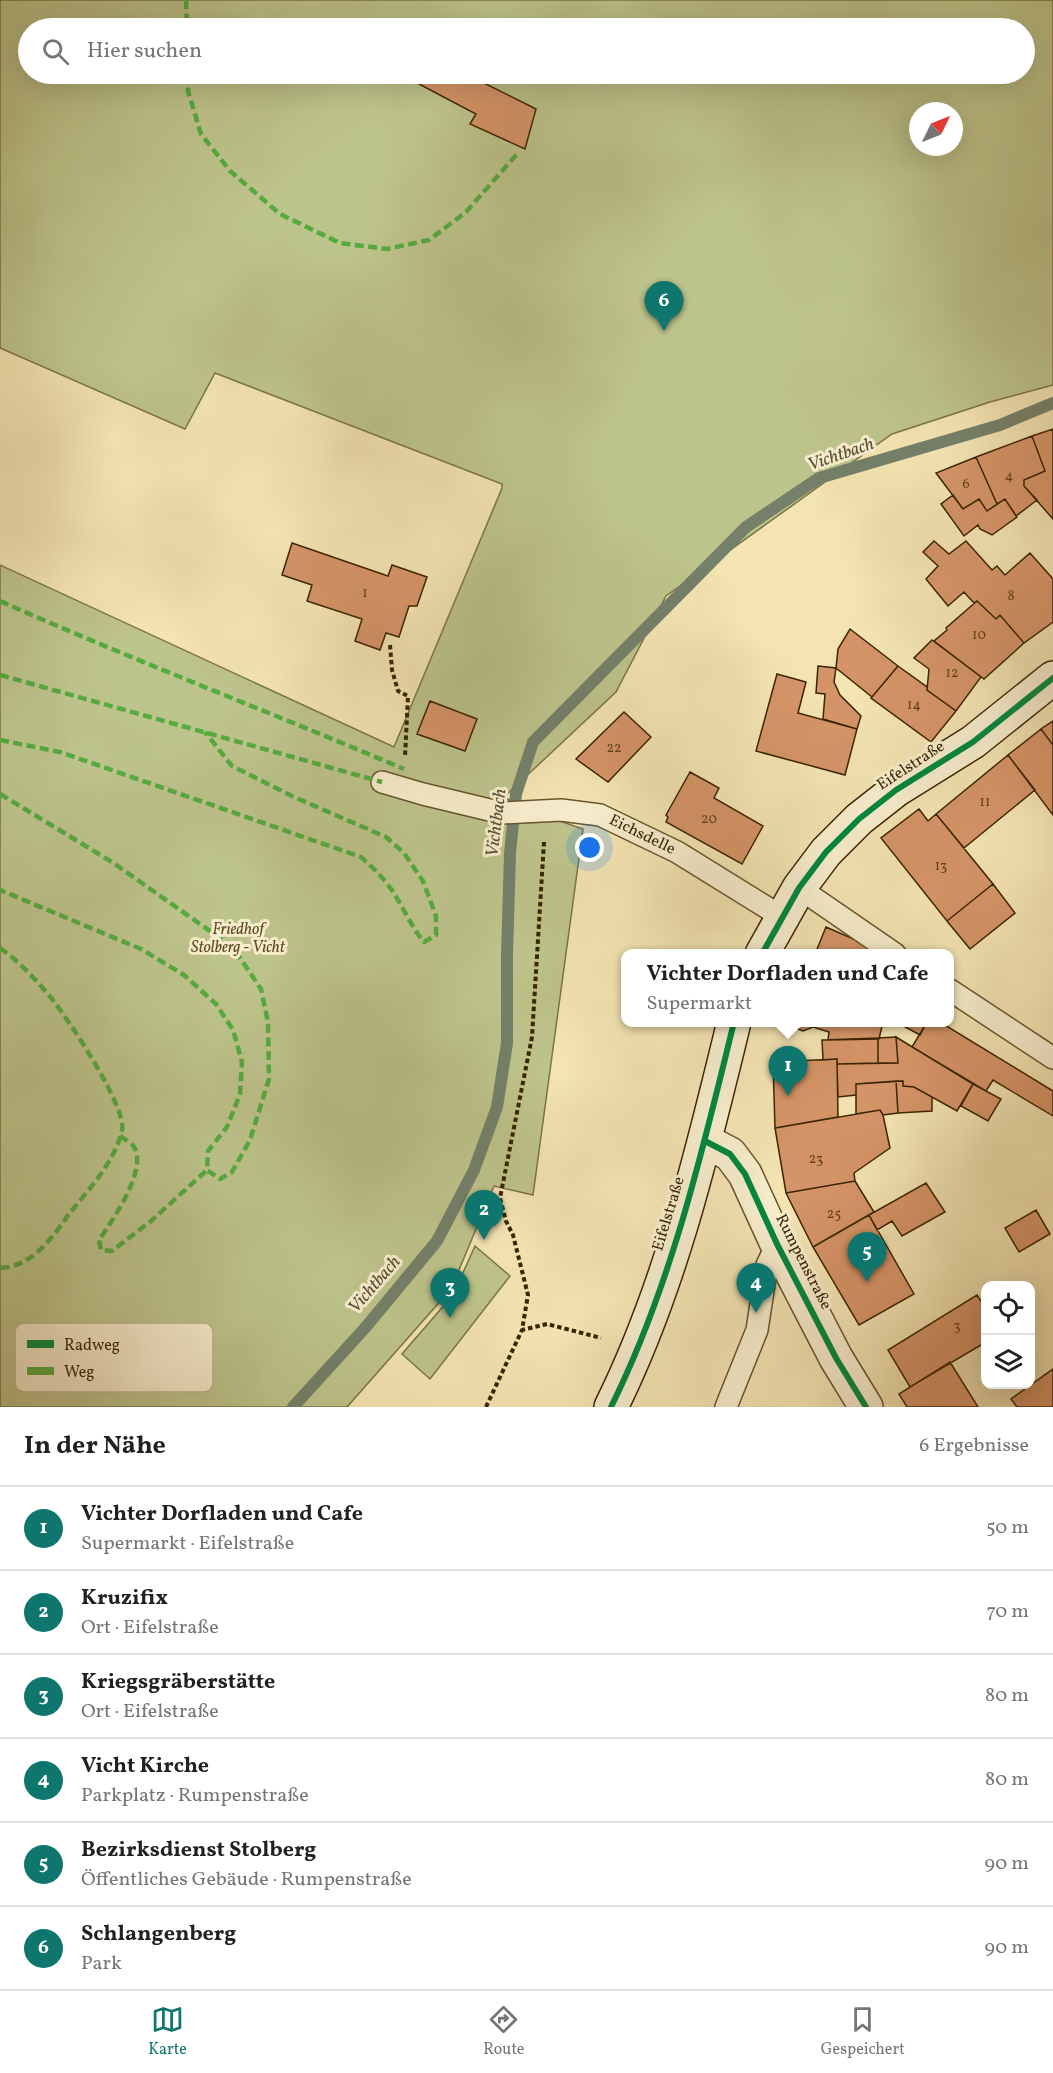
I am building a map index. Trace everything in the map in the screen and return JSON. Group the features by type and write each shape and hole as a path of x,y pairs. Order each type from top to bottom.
{"main road":[{"name":"Eifelstraße","path":"765,949 799,888 826,852 859,819 896,790 973,742 1053,678"},
{"name":"Eifelstraße","path":"611,1407 661,1291 705,1141 733,1027"},
{"name":"Rumpenstraße","path":"705,1141 730,1154 745,1173 777,1244 836,1358 866,1407"}],"lane":[{"name":"Eichsdelle","path":"382,782 502,813 553,810 600,815 677,852 782,917"},
{"path":"799,888 888,949"},
{"path":"954,993 1053,1058"},
{"path":"726,1407 757,1330 767,1265 777,1244"}],"path":[{"path":"390,645 392,670 398,691 408,696 404,769 423,794"},
{"path":"486,1407 522,1330 528,1295 513,1235 506,1221 500,1198 532,1037 553,810"},
{"path":"522,1330 548,1324 638,1348"}],"green space":[{"name":"Friedhof Stolberg - Vicht","path":"0,0 1053,0 1053,385 990,402 892,434 666,596 616,692 504,797 531,811 583,829 533,1195 494,1186 451,1289 347,1407 0,1407 0,565 394,747 502,488 502,484 215,373 185,429 0,348"},
{"path":"475,1246 510,1276 430,1379 402,1354 453,1295"}],"building":[{"path":"419,84 486,84 536,109 525,149 470,124 476,114"},
{"path":"1053,429 1053,519 1024,486 1024,480 1045,471 1032,436"},
{"path":"1032,436 1045,471 1024,480 1024,486 1037,500 1016,516 1005,499 997,504 976,457"},
{"path":"976,457 997,504 987,511 979,499 963,509 936,473"},
{"path":"953,495 963,509 979,499 987,511 1005,499 1017,517 992,535 980,529 978,525 964,536 941,504"},
{"path":"934,541 949,554 966,541 992,570 997,566 1005,575 1030,553 1053,579 1053,622 1024,643 1000,615 996,619 977,601 974,603 964,592 948,606 926,579 938,566 923,552"},
{"path":"292,543 388,576 392,565 427,577 417,606 409,606 399,637 386,633 380,650 355,641 362,619 307,601 312,585 282,575"},
{"path":"977,601 996,619 1000,615 1024,643 984,679 934,641"},
{"path":"850,629 898,666 872,697 836,668 838,649"},
{"path":"932,640 981,677 956,711 927,690 929,669 914,658"},
{"path":"818,666 836,668 834,682 840,695 861,716 857,729 823,719 825,694 816,693"},
{"path":"898,666 956,711 931,742 871,698"},
{"path":"777,674 806,682 798,713 857,729 845,775 756,751"},
{"path":"430,701 477,719 465,751 417,734"},
{"path":"624,712 651,737 608,782 576,759"},
{"path":"1053,721 1053,745 1041,729"},
{"path":"1041,729 1053,745 1053,815 1008,755"},
{"path":"1008,755 1035,790 964,848 936,814"},
{"path":"690,772 719,788 714,798 763,826 742,864 666,822 668,817 666,815"},
{"path":"919,809 928,821 936,814 993,884 947,921 881,838"},
{"path":"993,884 1015,913 970,949 947,921"},
{"path":"826,927 874,948 874,949 817,949"},
{"path":"792,1027 813,1027 803,1031"},
{"path":"813,1027 882,1027 879,1039 828,1040 829,1032"},
{"path":"905,1027 924,1027 920,1035"},
{"path":"924,1027 948,1027 1053,1091 1053,1116 993,1080 986,1091 912,1047"},
{"path":"896,1037 973,1084 957,1111 914,1087 903,1086 903,1081 856,1084 856,1095 838,1097 837,1064 898,1063"},
{"path":"896,1037 898,1063 878,1063 878,1038"},
{"path":"878,1038 878,1063 837,1064 837,1059 823,1060 822,1040"},
{"path":"837,1059 838,1117 775,1128 773,1062"},
{"path":"896,1081 898,1113 883,1115 880,1110 856,1114 856,1084"},
{"path":"896,1081 903,1081 903,1086 914,1087 932,1097 932,1111 898,1113"},
{"path":"973,1084 1001,1099 988,1121 961,1106"},
{"path":"880,1110 890,1148 854,1173 855,1181 786,1193 775,1128"},
{"path":"855,1181 874,1212 813,1247 786,1193"},
{"path":"926,1183 945,1212 902,1236 892,1221 877,1230 869,1215"},
{"path":"1036,1210 1050,1234 1019,1252 1005,1228"},
{"path":"869,1215 914,1294 859,1325 813,1247"},
{"path":"977,1295 981,1301 981,1345 910,1387 888,1350"},
{"path":"950,1362 978,1407 907,1407 899,1394"},
{"path":"1053,1369 1053,1407 1017,1407 1011,1399 1025,1389 1035,1389 1035,1382"}],"waterway":[{"name":"Vichtbach","path":"293,1407 365,1328 437,1241 474,1170 497,1107 507,1043 510,853 516,794 533,742 746,527 819,478 1000,425 1053,403"}],"marked path":[{"path":"186,0 187,18"},
{"path":"188,84 201,134 230,171 280,214 340,243 387,249 429,240 466,212 517,154"},
{"path":"0,601 404,769"},
{"path":"0,675 382,782"},
{"path":"0,740 60,752 361,857 388,884 424,942 436,935 436,916 423,881 404,853 386,837 294,797 232,766 205,732"},
{"path":"0,794 112,862 220,938 238,955 261,989 268,1022 269,1079 250,1140 232,1172 220,1179 207,1170 208,1151 227,1127 240,1094 242,1062 233,1030 216,1004 184,975 141,949 0,890"},
{"path":"0,948 34,978 70,1025 106,1084 121,1119 122,1130 119,1142 107,1164 56,1232 40,1250 22,1263 0,1268"},
{"path":"120,1136 134,1147 137,1157 136,1169 127,1195 99,1240 101,1250 112,1251 151,1221 207,1170"}],"cycle path":[{"path":"765,949 799,888 826,852 859,819 896,790 973,742 1053,678"},
{"path":"611,1407 632,1361 668,1267 697,1169 733,1027"},
{"path":"705,1141 730,1154 745,1174 777,1244 836,1358 866,1407"}],"place":[{"name":"Schlangenberg","path":"664,331"},
{"name":"Vichter Dorfladen und Cafe","path":"788,1096"},
{"name":"Kruzifix","path":"484,1240"},
{"name":"Bezirksdienst Stolberg","path":"867,1282"},
{"name":"Vicht Kirche","path":"756,1313"},
{"name":"Kriegsgräberstätte","path":"450,1318"}]}
